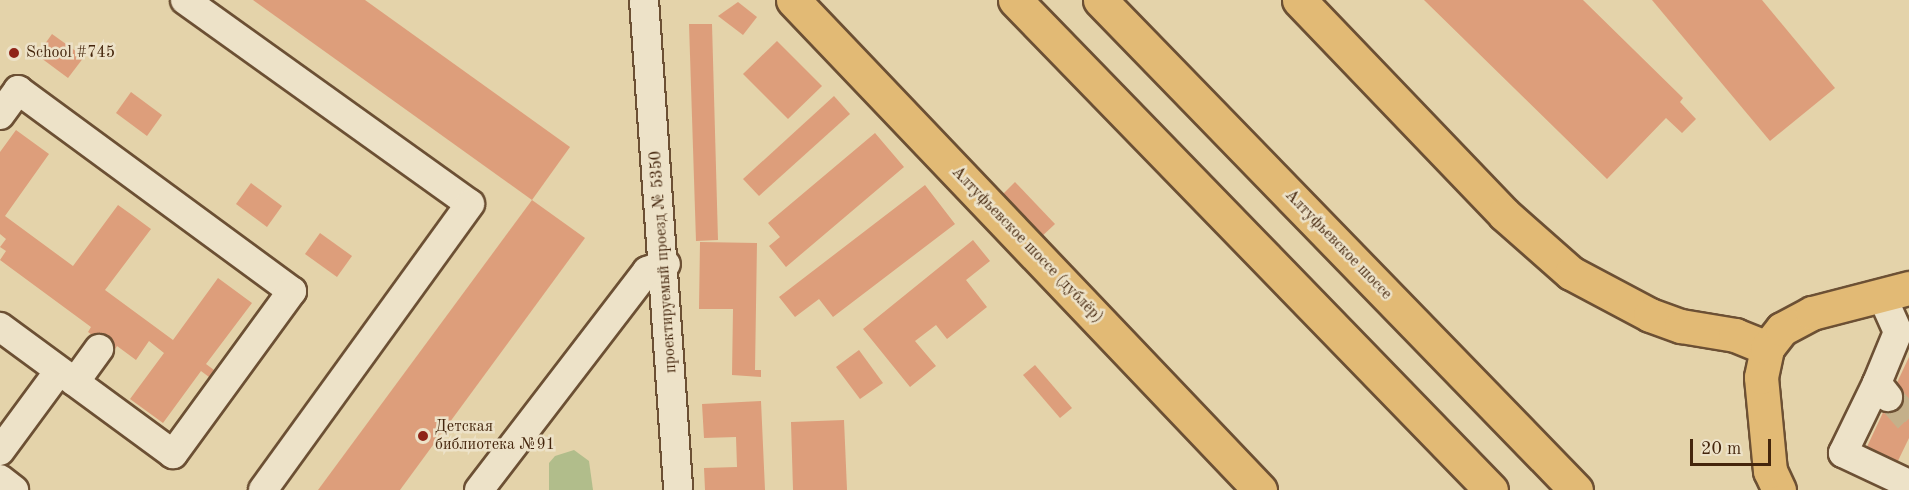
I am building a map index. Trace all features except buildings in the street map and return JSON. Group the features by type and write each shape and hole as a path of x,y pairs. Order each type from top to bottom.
{"main road":[{"name":"Алтуфьевское шоссе (дублёр)","path":"793,0 1260,490"},
{"path":"1015,0 1491,490"},
{"name":"Алтуфьевское шоссе","path":"1100,0 1576,490"},
{"path":"1299,0 1504,214 1570,273 1650,315 1681,326 1735,335 1767,348"},
{"path":"1779,490 1770,471 1761,377 1767,348 1782,329 1812,313 1895,291"}],"street":[{"path":"185,0 470,204 263,490"},
{"name":"проектируемый проезд № 5350","path":"644,0 666,264 678,490"},
{"name":"проектируемый проезд № 5350","path":"648,33 653,0"},
{"path":"0,115 18,90 292,291 173,454 0,327"},
{"path":"480,490 647,272 666,264"},
{"path":"1895,291 1898,332 1883,391 1843,453 1908,487"},
{"path":"0,451 67,376 99,349"},
{"path":"0,479 15,490"}],"green space":[{"path":"574,450 589,461 593,490 549,490 549,463 555,456"}],"tunnel":[{"path":"1890,398 1909,420"}],"place":[{"name":"School #745","path":"14,53"},
{"name":"Детская библиотека №91","path":"423,436"}]}
